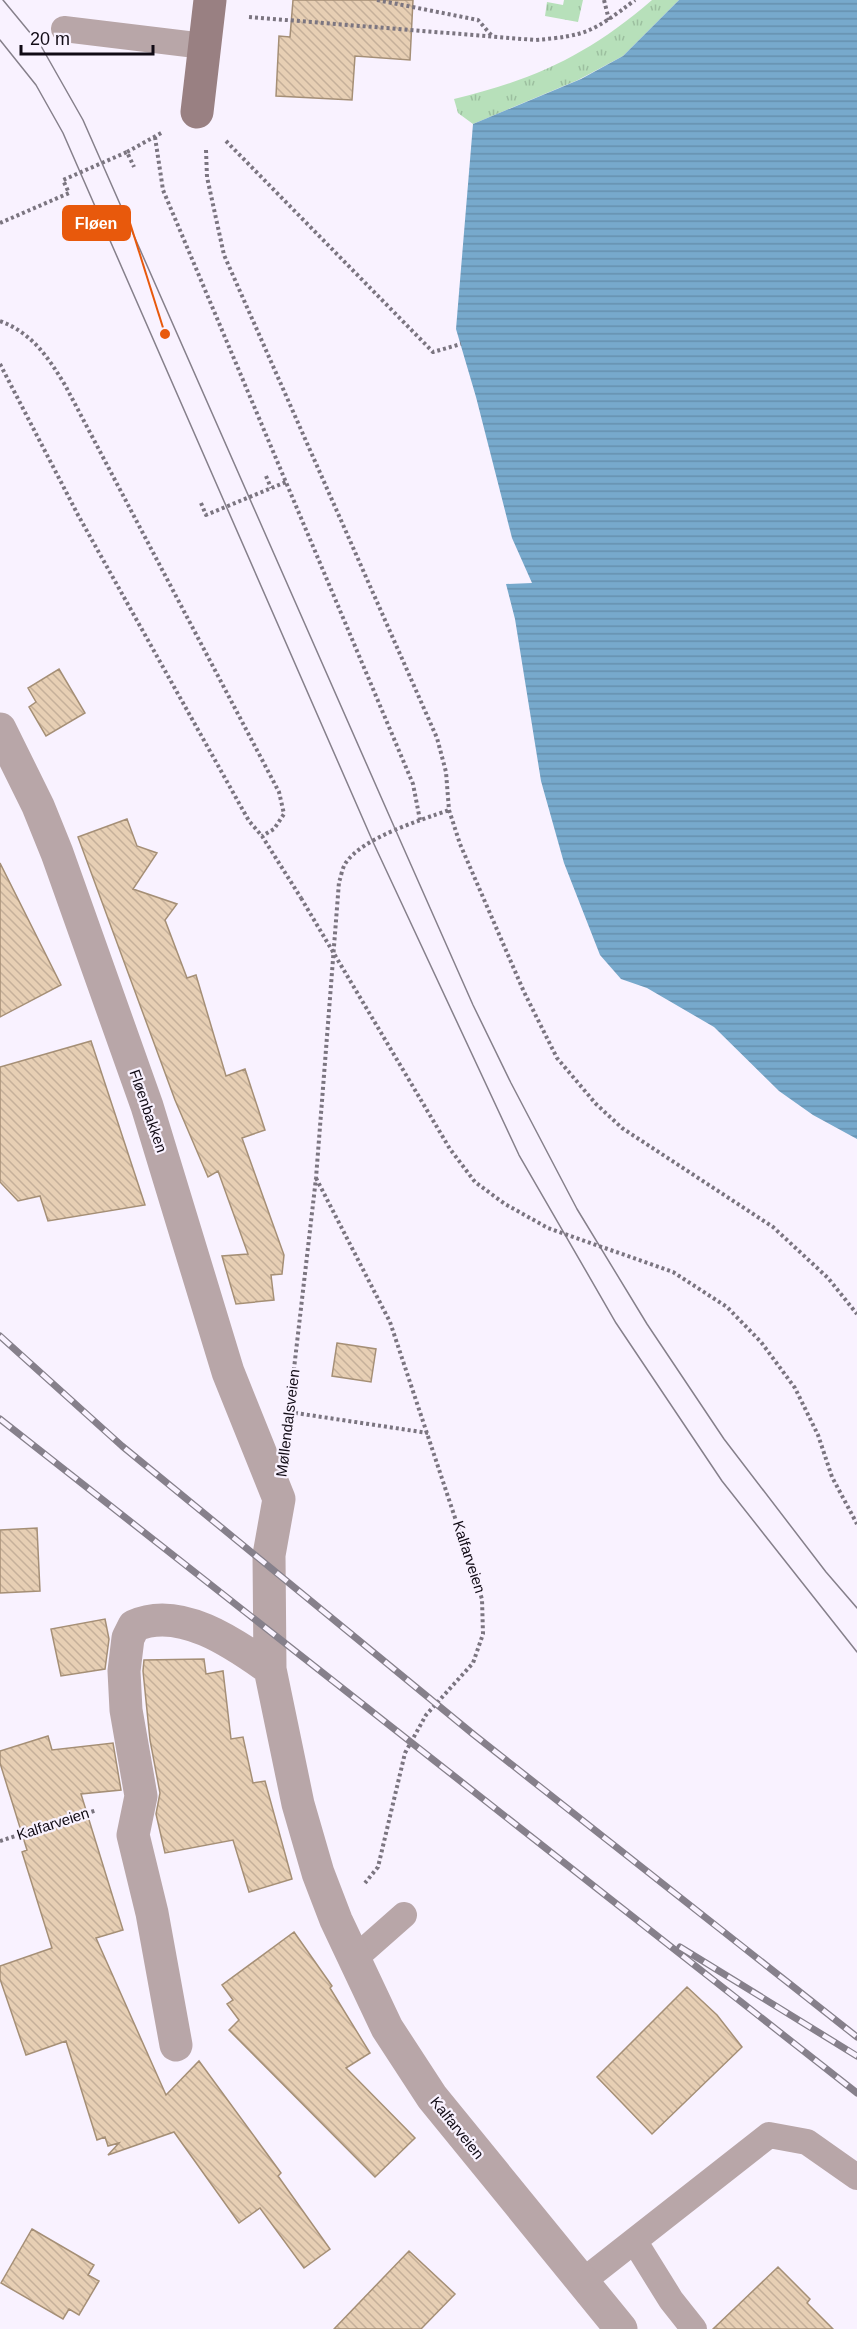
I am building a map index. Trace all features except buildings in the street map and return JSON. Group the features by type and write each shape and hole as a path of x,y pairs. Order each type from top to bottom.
{"street":[{"path":"197,112 209,7"},
{"name":"Fløenbakken","path":"0,729 38,806 57,853 147,1106 228,1372 279,1499 269,1555 270,1669"},
{"path":"176,2045 152,1913 133,1835 141,1796 126,1710 124,1671 128,1638 134,1626 149,1619 163,1619 199,1628 228,1641 270,1669"},
{"name":"Kalfarveien","path":"270,1669 298,1804 318,1873 353,1960 387,2028 432,2097 621,2329"}],"lane":[{"path":"64,29 204,46"},
{"path":"353,1960 404,1915"},
{"path":"583,2281 769,2134 807,2142 857,2177"},
{"path":"635,2242 671,2300 694,2329"}],"path":[{"path":"377,0 401,2 478,20 492,37"},
{"path":"604,0 609,20"},
{"path":"209,7 492,37 535,39 571,37 600,28 635,0"},
{"path":"197,112 206,142 207,177 224,255 436,738 446,772 449,810 487,910 548,1043 575,1081 622,1128 773,1227 828,1278 857,1314"},
{"path":"155,137 163,190 413,784 420,820"},
{"path":"226,141 433,352 461,344"},
{"path":"0,223 69,194 63,180 127,152 134,167"},
{"path":"0,321 12,326 38,345 65,385 279,792 284,814 274,829 262,836"},
{"path":"0,364 78,515 249,822 262,836 301,898 450,1149 475,1182 505,1204 548,1228 673,1272 727,1307 774,1358 795,1388 818,1435 831,1477 857,1524"},
{"path":"266,476 271,488"},
{"path":"201,503 206,515 286,482"},
{"name":"Møllendalsveien","path":"288,1423 316,1178 339,882 345,864 354,854 373,842 420,820 449,810"},
{"name":"Kalfarveien","path":"316,1178 390,1322 482,1599 483,1634 473,1663 426,1715 405,1753 378,1867 336,1920"},
{"path":"289,1412 428,1433"},
{"name":"Kalfarveien","path":"0,1841 141,1796"}],"green space":[{"path":"564,0 583,0 578,22 545,16 547,2 563,5"},
{"path":"652,0 679,0 623,56 578,80 473,124 458,113 454,99 511,83 560,63 606,36"}],"water":[{"path":"679,0 857,0 857,1139 813,1115 779,1091 714,1027 647,988 621,979 600,955 564,863 541,781 515,619 506,584 532,583 512,538 456,329 473,124 581,79 623,56"}],"tram line":[{"path":"3,0 41,46 83,120 473,1005 577,1209 647,1324 724,1439 826,1572 857,1608"},
{"path":"0,40 36,85 63,133 373,842 519,1155 616,1323 722,1481 857,1652"}],"railway":[{"path":"0,1336 122,1446 473,1734 857,2037"},
{"path":"0,1419 857,2093"},
{"path":"680,1947 857,2056"}],"place":[{"name":"Fløen","path":"165,334"}]}
